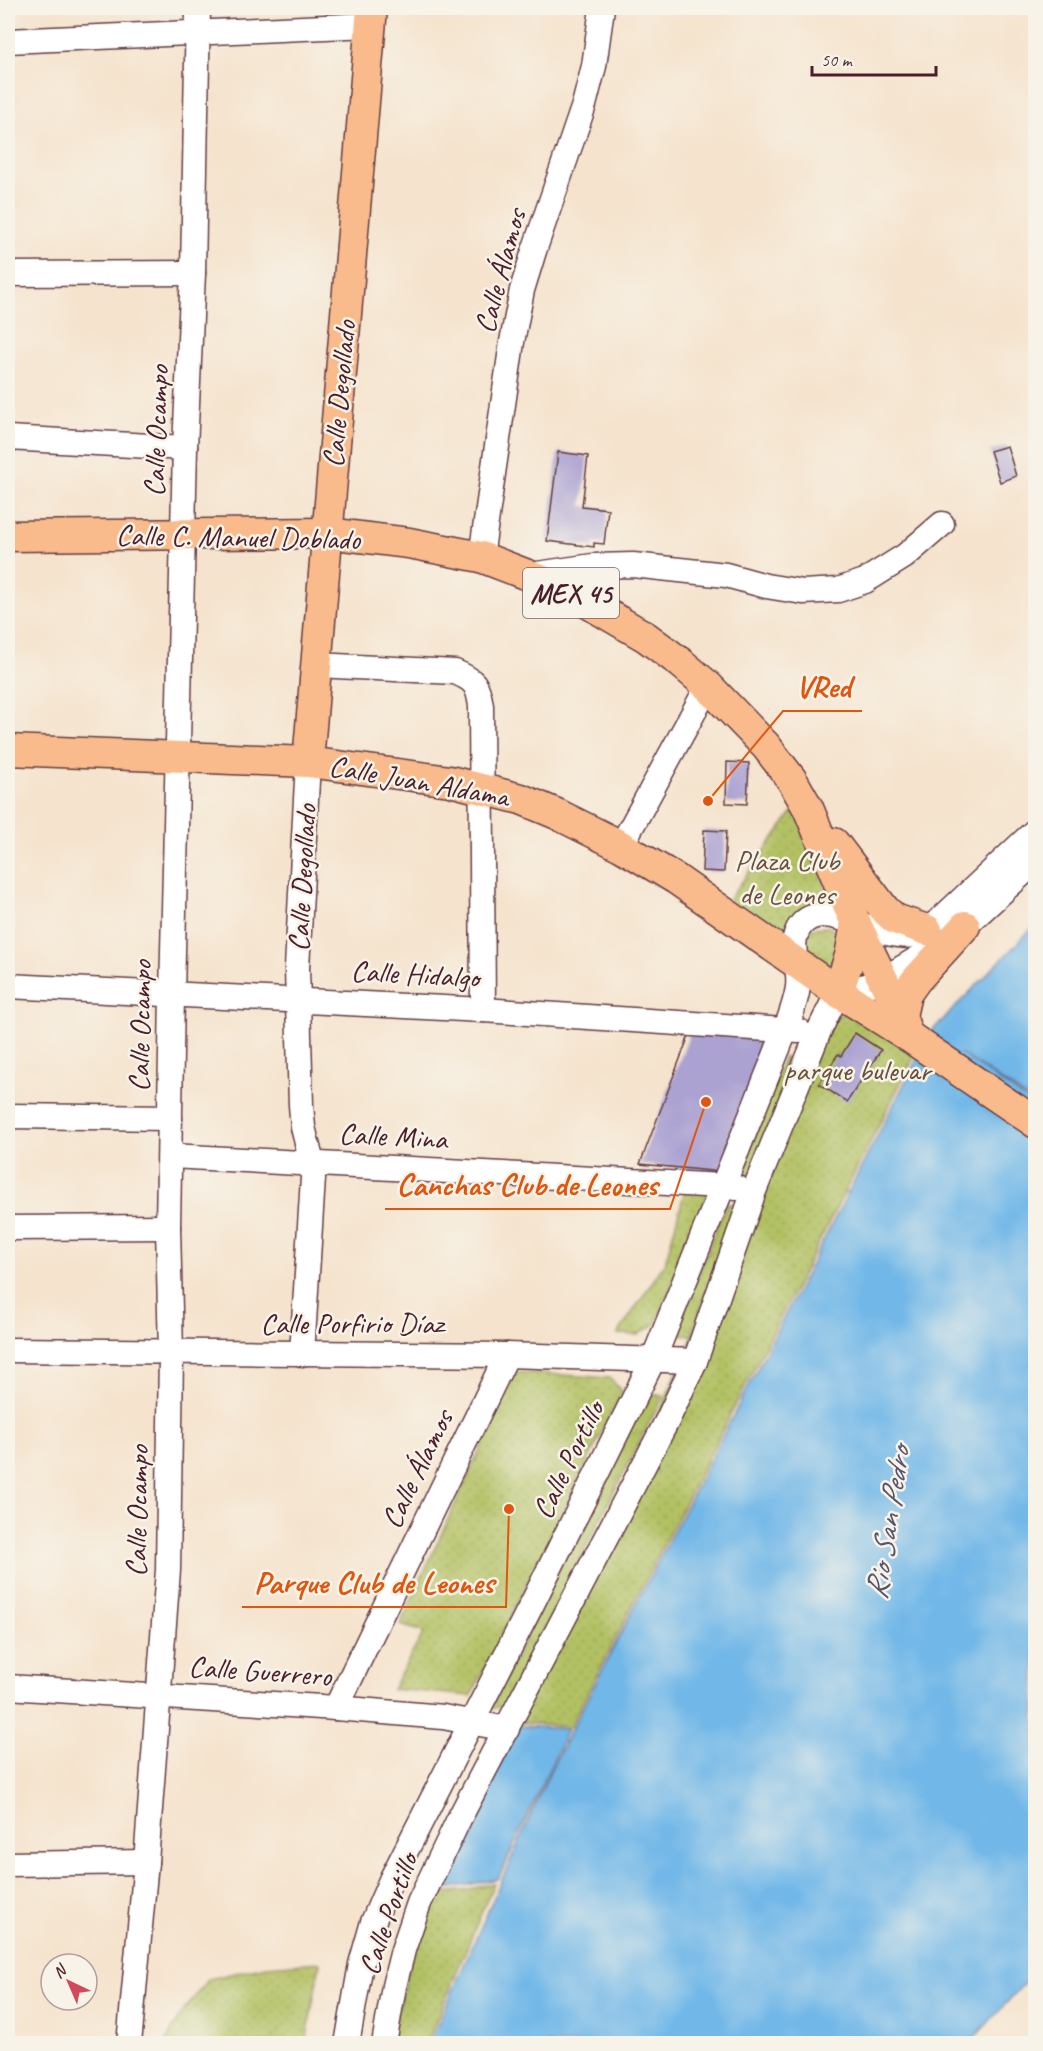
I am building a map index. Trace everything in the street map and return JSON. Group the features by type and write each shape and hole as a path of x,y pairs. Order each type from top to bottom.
{"main road":[{"name":"Calle Degollado","path":"308,762 371,16"},
{"name":"Calle C. Manuel Doblado","path":"8,536 327,533 409,543 481,557 564,589 646,637 708,686 766,746 792,780 808,808 856,924 908,1031"},
{"name":"Calle Juan Aldama","path":"8,750 308,762 410,774 482,788 521,799 621,846 676,879 838,992 908,1031"},
{"path":"808,808 885,910 895,919 927,930"},
{"path":"838,992 850,956 856,924"},
{"path":"908,1031 906,994 965,926"},
{"name":"MEX 45","path":"908,1031 1035,1123"}],"street":[{"name":"Calle Ocampo","path":"129,2043 146,1862 168,1570 171,1353 168,1227 172,994 185,448 193,273 198,8"},
{"name":"Calle Álamos","path":"481,557 512,342 522,290 584,105 594,66 602,8"},
{"path":"8,41 198,33 371,16"},
{"path":"8,274 193,273"},
{"path":"8,438 185,448"},
{"path":"530,575 593,566 633,565 726,575 766,586 804,592 838,590 865,581 905,556 942,524"},
{"path":"316,665 455,672 474,682 479,690 482,705 483,1010"},
{"path":"621,846 708,686"},
{"name":"Calle Degollado","path":"302,1354 313,1192 312,1163 306,1144 301,1105 297,999 308,762"},
{"path":"927,930 1035,830"},
{"path":"838,992 882,980 945,942 1035,861"},
{"name":"Calle Portillo","path":"347,2043 361,1964 373,1922 391,1880 653,1360 785,1031 798,986 793,946 795,935 806,920 821,914 829,914 881,932 901,936 914,935 927,930"},
{"name":"Calle Hidalgo","path":"8,986 297,999 785,1031 819,1031"},
{"name":"Calle Portillo","path":"384,2043 403,1950 419,1903 459,1819 663,1430 695,1360 754,1191 819,1031 838,992"},
{"path":"8,1116 170,1118"},
{"name":"Calle Mina","path":"171,1156 722,1185 754,1191"},
{"path":"8,1228 168,1227"},
{"name":"Calle Porfirio Díaz","path":"8,1350 507,1355 695,1360"},
{"name":"Calle Álamos","path":"336,1708 507,1355"},
{"name":"Calle Guerrero","path":"8,1687 336,1708 471,1722 507,1729"},
{"path":"8,1864 146,1862"}],"green space":[{"name":"Plaza Club de Leones","path":"797,806 833,903 813,904 796,913 788,924 785,948 725,905"},
{"path":"830,927 843,945 834,965 823,964 813,958 808,954 804,944 804,937 809,928"},
{"name":"parque bulevar","path":"847,1009 918,1049 570,1727 514,1722 572,1612 829,1025"},
{"path":"784,1057 795,1064 748,1183 738,1179"},
{"path":"685,1190 710,1190 656,1324 638,1335 618,1334 665,1263"},
{"path":"726,1204 738,1204 691,1336 675,1333"},
{"path":"515,1372 610,1378 622,1392 471,1696 392,1689 424,1632 400,1625"},
{"path":"646,1393 663,1396 505,1706 490,1709"},
{"path":"494,1883 427,2043 389,2044 427,1895 462,1891"},
{"path":"320,1962 306,2043 165,2043 179,2017 209,1979 266,1966"}],"water":[{"name":"Rio San Pedro","path":"1035,925 1035,1103 960,1053 1035,1106 1035,1972 972,2043 429,2044 551,1769 931,1032"},
{"path":"519,1726 568,1729 498,1879 435,1891"}],"building":[{"path":"1007,446 1016,476 1000,482 990,451"},
{"path":"558,452 588,456 582,506 608,509 604,544 594,543 594,547 547,541"},
{"path":"727,762 749,763 747,804 726,803"},
{"path":"704,830 726,831 724,872 702,871"},
{"path":"691,1030 773,1040 722,1172 640,1164"},
{"path":"855,1033 881,1050 847,1102 819,1084 838,1054 841,1056"}],"place":[{"name":"VRed","path":"708,801"},
{"name":"Canchas Club de Leones","path":"706,1102"},
{"name":"Parque Club de Leones","path":"509,1509"}]}
